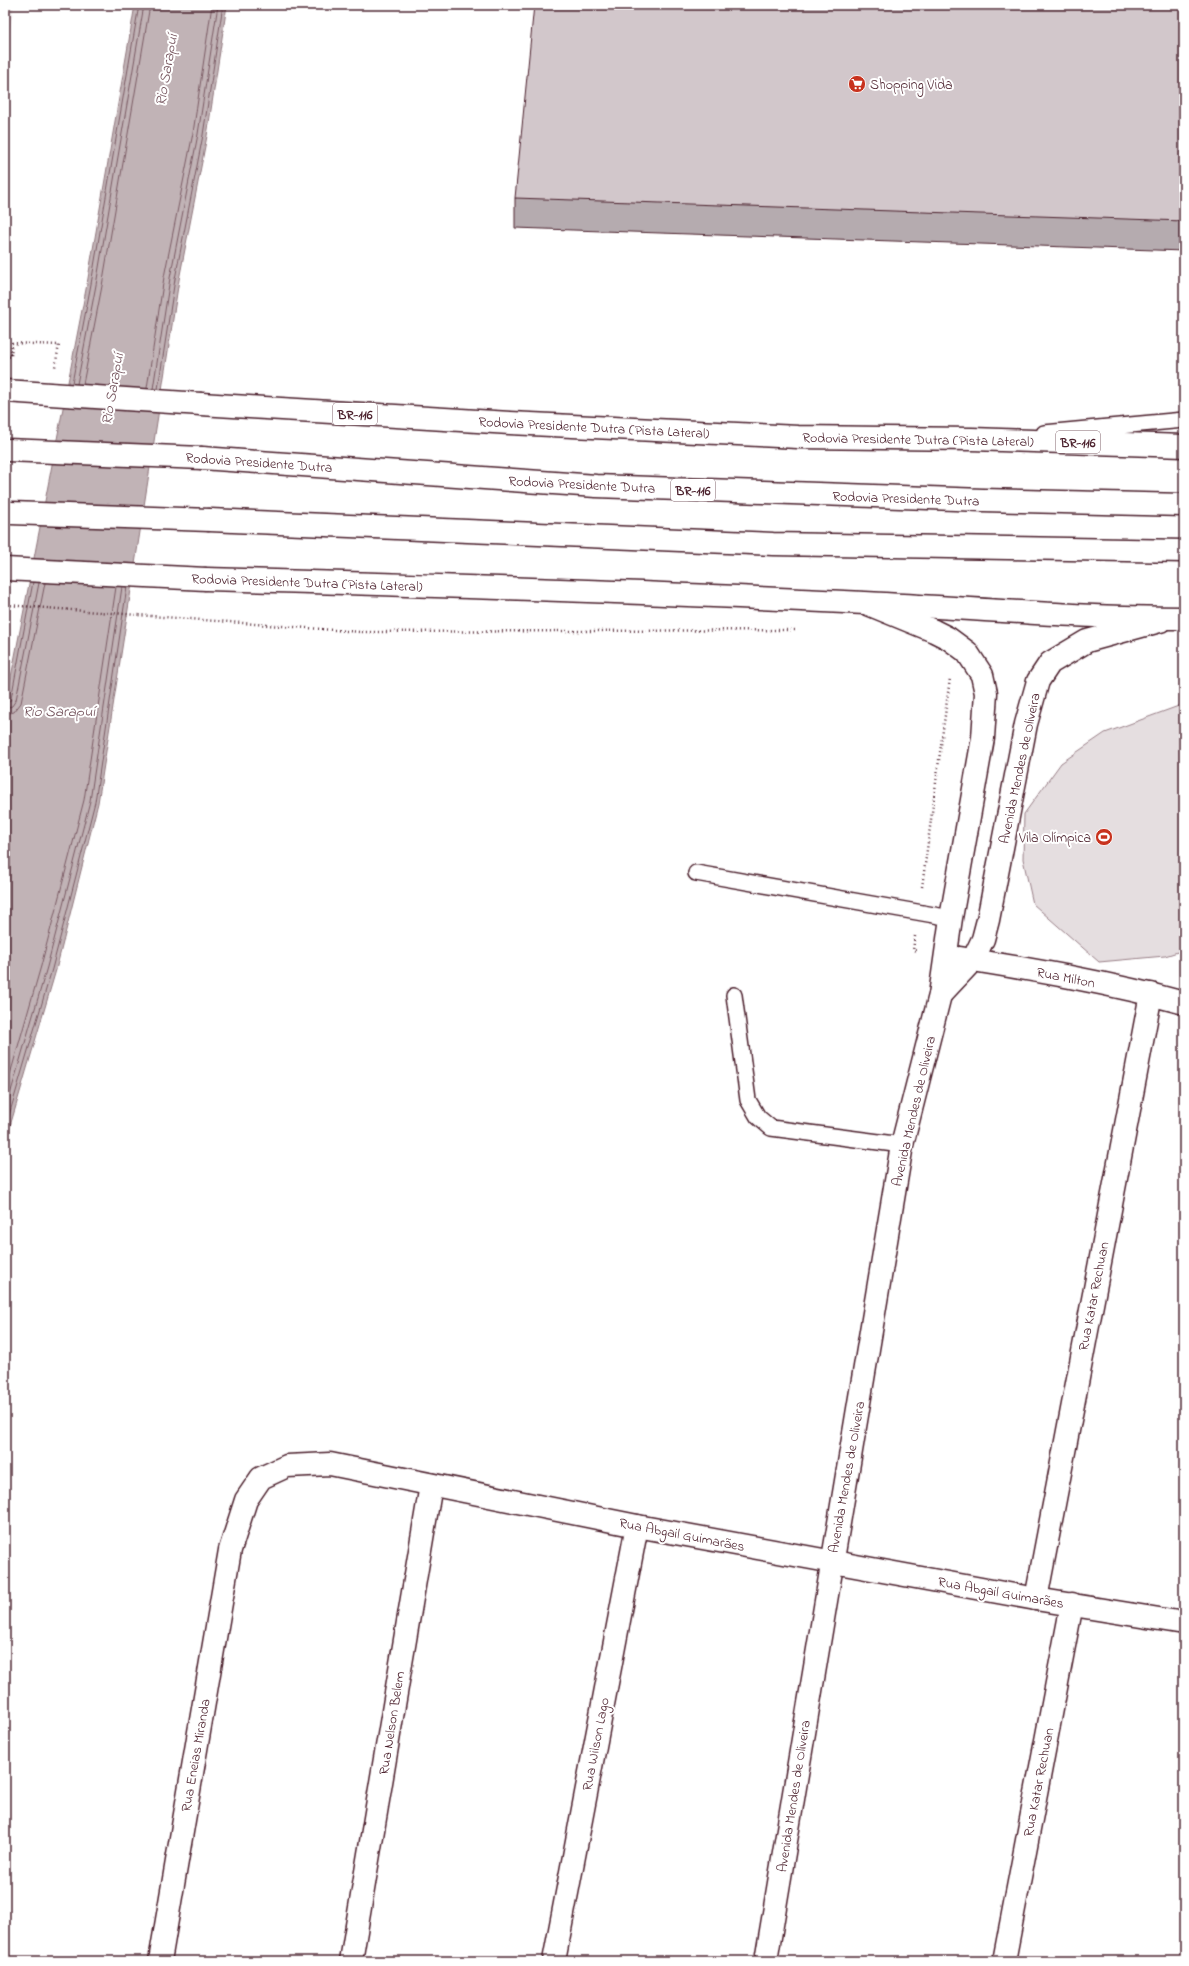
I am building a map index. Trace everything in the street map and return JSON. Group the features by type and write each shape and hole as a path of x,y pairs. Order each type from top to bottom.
{"main road":[{"name":"Rodovia Presidente Dutra (Pista Lateral)","path":"5,391 510,424 782,436 972,439 1184,446"},
{"name":"Rodovia Presidente Dutra","path":"6,450 202,458 596,486 983,500 1184,505"},
{"path":"8,513 773,544 1184,551"},
{"name":"Rodovia Presidente Dutra (Pista Lateral)","path":"5,569 206,579 391,584 866,603 1024,613 1180,618"},
{"name":"Avenida Mendes de Oliveira","path":"766,1961 902,1145 940,995 951,918 983,738 986,693 982,674 967,652 948,638 866,603"},
{"name":"Avenida Mendes de Oliveira","path":"940,995 973,960 983,939 1026,724 1038,681 1050,663 1087,641 1180,618"},
{"name":"Rua Milton","path":"946,956 1151,994 1184,1003"},
{"name":"Rua Katar Rechuan","path":"1036,1599 1151,994"},
{"name":"Rua Abgail Guimarães","path":"230,1550 246,1500 261,1478 288,1466 330,1464 636,1526 1036,1599 1184,1623"},
{"name":"Rua Nelson Belem","path":"351,1961 431,1485"},
{"name":"Rua Wilson Lago","path":"554,1961 636,1526"},
{"name":"Rua Eneias Miranda","path":"160,1961 230,1550"},
{"name":"Rua Katar Rechuan","path":"1004,1961 1072,1604"}],"lane":[{"path":"972,439 1184,420"},
{"path":"696,873 919,911 951,918"},
{"path":"734,995 748,1100 758,1117 772,1128 902,1145"}],"path":[{"path":"5,356 11,357 12,343 59,345"},
{"path":"7,605 360,632 802,630"},
{"path":"946,956 913,950 950,682 950,672"}],"shaded area":[{"path":"5,5 14,5 5,59"},
{"name":"Vila Olímpica","path":"1184,704 1184,950 1165,956 1099,962 1033,904 1023,859 1024,814 1061,763 1105,733"}],"water":[{"name":"Rio Sarapuí","path":"135,5 227,5 207,136 179,280 98,803 56,970 5,1143 5,708 87,284"}],"building":[{"name":"Shopping Vida","path":"534,5 1184,5 1184,221 515,198"}],"place":[{"name":"Shopping Vida","path":"857,84"},
{"name":"Vila Olímpica","path":"1104,837"}]}
